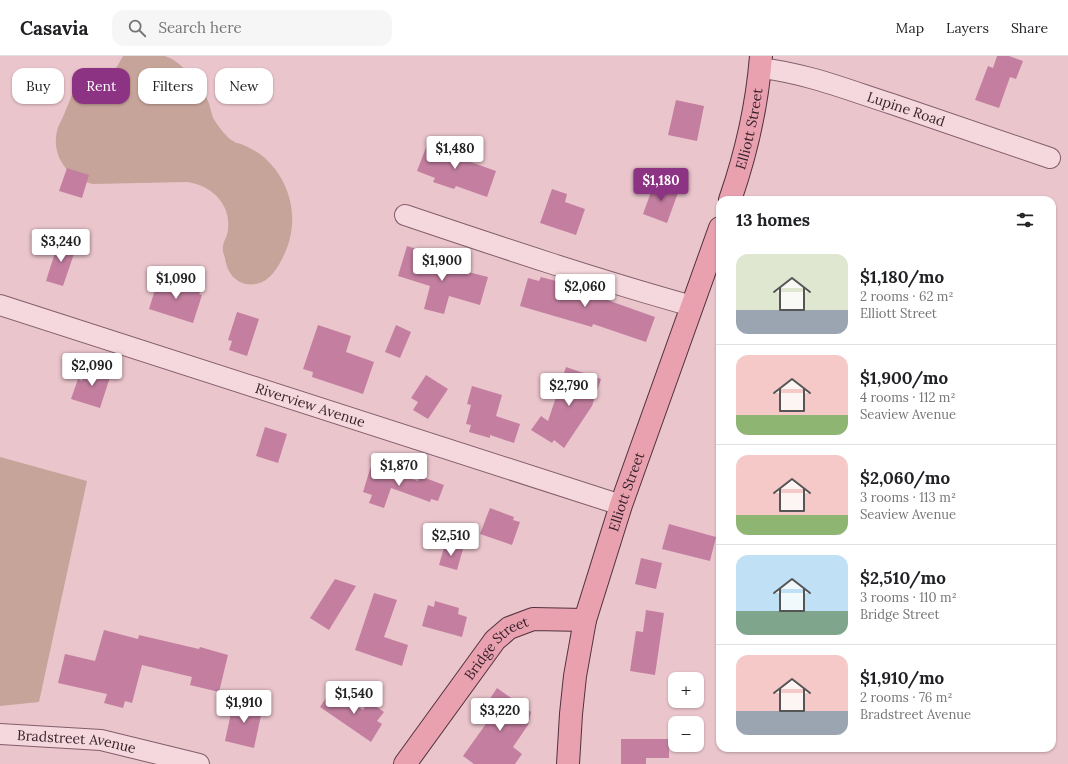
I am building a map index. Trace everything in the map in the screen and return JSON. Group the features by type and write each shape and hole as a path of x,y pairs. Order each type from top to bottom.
{"main road":[{"name":"Elliott Street","path":"731,196 741,169 750,135 761,62"},
{"name":"Elliott Street","path":"568,764 575,676 585,620 621,505 716,239"},
{"name":"Bridge Street","path":"405,764 495,640 509,628 533,619 585,620"}],"street":[{"name":"Lupine Road","path":"761,62 783,71 802,75 854,91 1050,158"},
{"path":"405,215 625,288 692,306"},
{"name":"Riverview Avenue","path":"0,305 621,505"},
{"name":"Bradstreet Avenue","path":"0,734 101,740 199,764"}],"shaded area":[{"path":"123,56 165,56 178,63 184,68 138,68 138,104 207,104 207,99 214,119 226,135 234,142 246,146 260,154 271,164 279,175 286,187 290,200 292,228 284,255 276,269 266,280 256,284 244,283 234,278 231,274 226,264 223,249 228,231 226,212 218,197 204,187 187,182 93,184 76,177 63,165 57,149 57,131 72,95 72,104 130,104 130,68 116,68"},
{"path":"0,457 87,481 39,702 0,706"}],"building":[{"path":"997,56 1009,56 1023,61 1016,79 1010,77 999,108 975,100 988,66 993,68"},
{"path":"676,100 704,106 697,141 668,135"},
{"path":"430,137 448,144 445,153 496,171 487,197 456,186 454,189 433,182 435,178 417,171"},
{"path":"67,168 89,175 82,198 59,191"},
{"path":"655,181 679,190 667,223 643,214"},
{"path":"552,189 567,194 565,202 585,209 576,235 540,223"},
{"path":"59,240 77,245 63,286 46,281"},
{"path":"407,246 424,251 420,264 454,274 456,269 488,277 480,305 449,296 444,314 424,309 430,286 398,276"},
{"path":"159,277 201,290 199,294 202,295 193,323 149,309"},
{"path":"541,277 597,292 596,296 655,317 646,342 593,324 592,327 520,306 528,278 539,281"},
{"path":"237,312 259,319 247,356 229,350 232,341 228,340"},
{"path":"318,325 351,336 346,352 374,362 363,394 312,377 313,372 303,369"},
{"path":"396,325 411,332 400,358 385,352"},
{"path":"87,366 111,374 100,408 71,399 78,379 82,381"},
{"path":"566,367 601,379 592,406 564,448 554,440 552,443 531,430 541,416 548,421"},
{"path":"426,375 448,389 428,419 413,410 418,402 411,398"},
{"path":"472,386 502,395 496,416 520,424 514,443 490,435 490,438 469,432 471,425 466,424 471,405 467,404"},
{"path":"265,427 287,434 278,463 256,456"},
{"path":"371,466 418,481 420,476 444,485 438,501 431,499 430,502 391,488 384,508 369,503 372,495 363,492"},
{"path":"490,508 514,517 513,520 520,522 512,545 480,534"},
{"path":"669,524 716,537 710,561 662,549"},
{"path":"445,544 463,549 457,570 439,565"},
{"path":"641,558 662,563 656,589 635,584"},
{"path":"335,579 356,586 329,630 310,618"},
{"path":"374,593 397,600 384,637 408,645 402,666 355,650"},
{"path":"435,601 459,608 458,614 467,617 462,637 422,626 428,605 434,607"},
{"path":"646,610 664,613 655,675 630,671 636,631 643,632"},
{"path":"104,630 138,639 139,635 199,649 200,647 228,655 219,692 190,685 192,677 142,665 132,703 125,701 123,708 104,703 107,694 58,683 65,654 95,661"},
{"path":"497,688 531,712 528,725 513,747 522,754 515,764 474,764 463,756 493,714 484,708"},
{"path":"332,689 363,710 368,701 384,712 377,721 382,724 371,742 320,707"},
{"path":"234,699 263,706 254,748 225,741"},
{"path":"621,739 668,739 669,758 646,758 646,764 621,764"}]}
